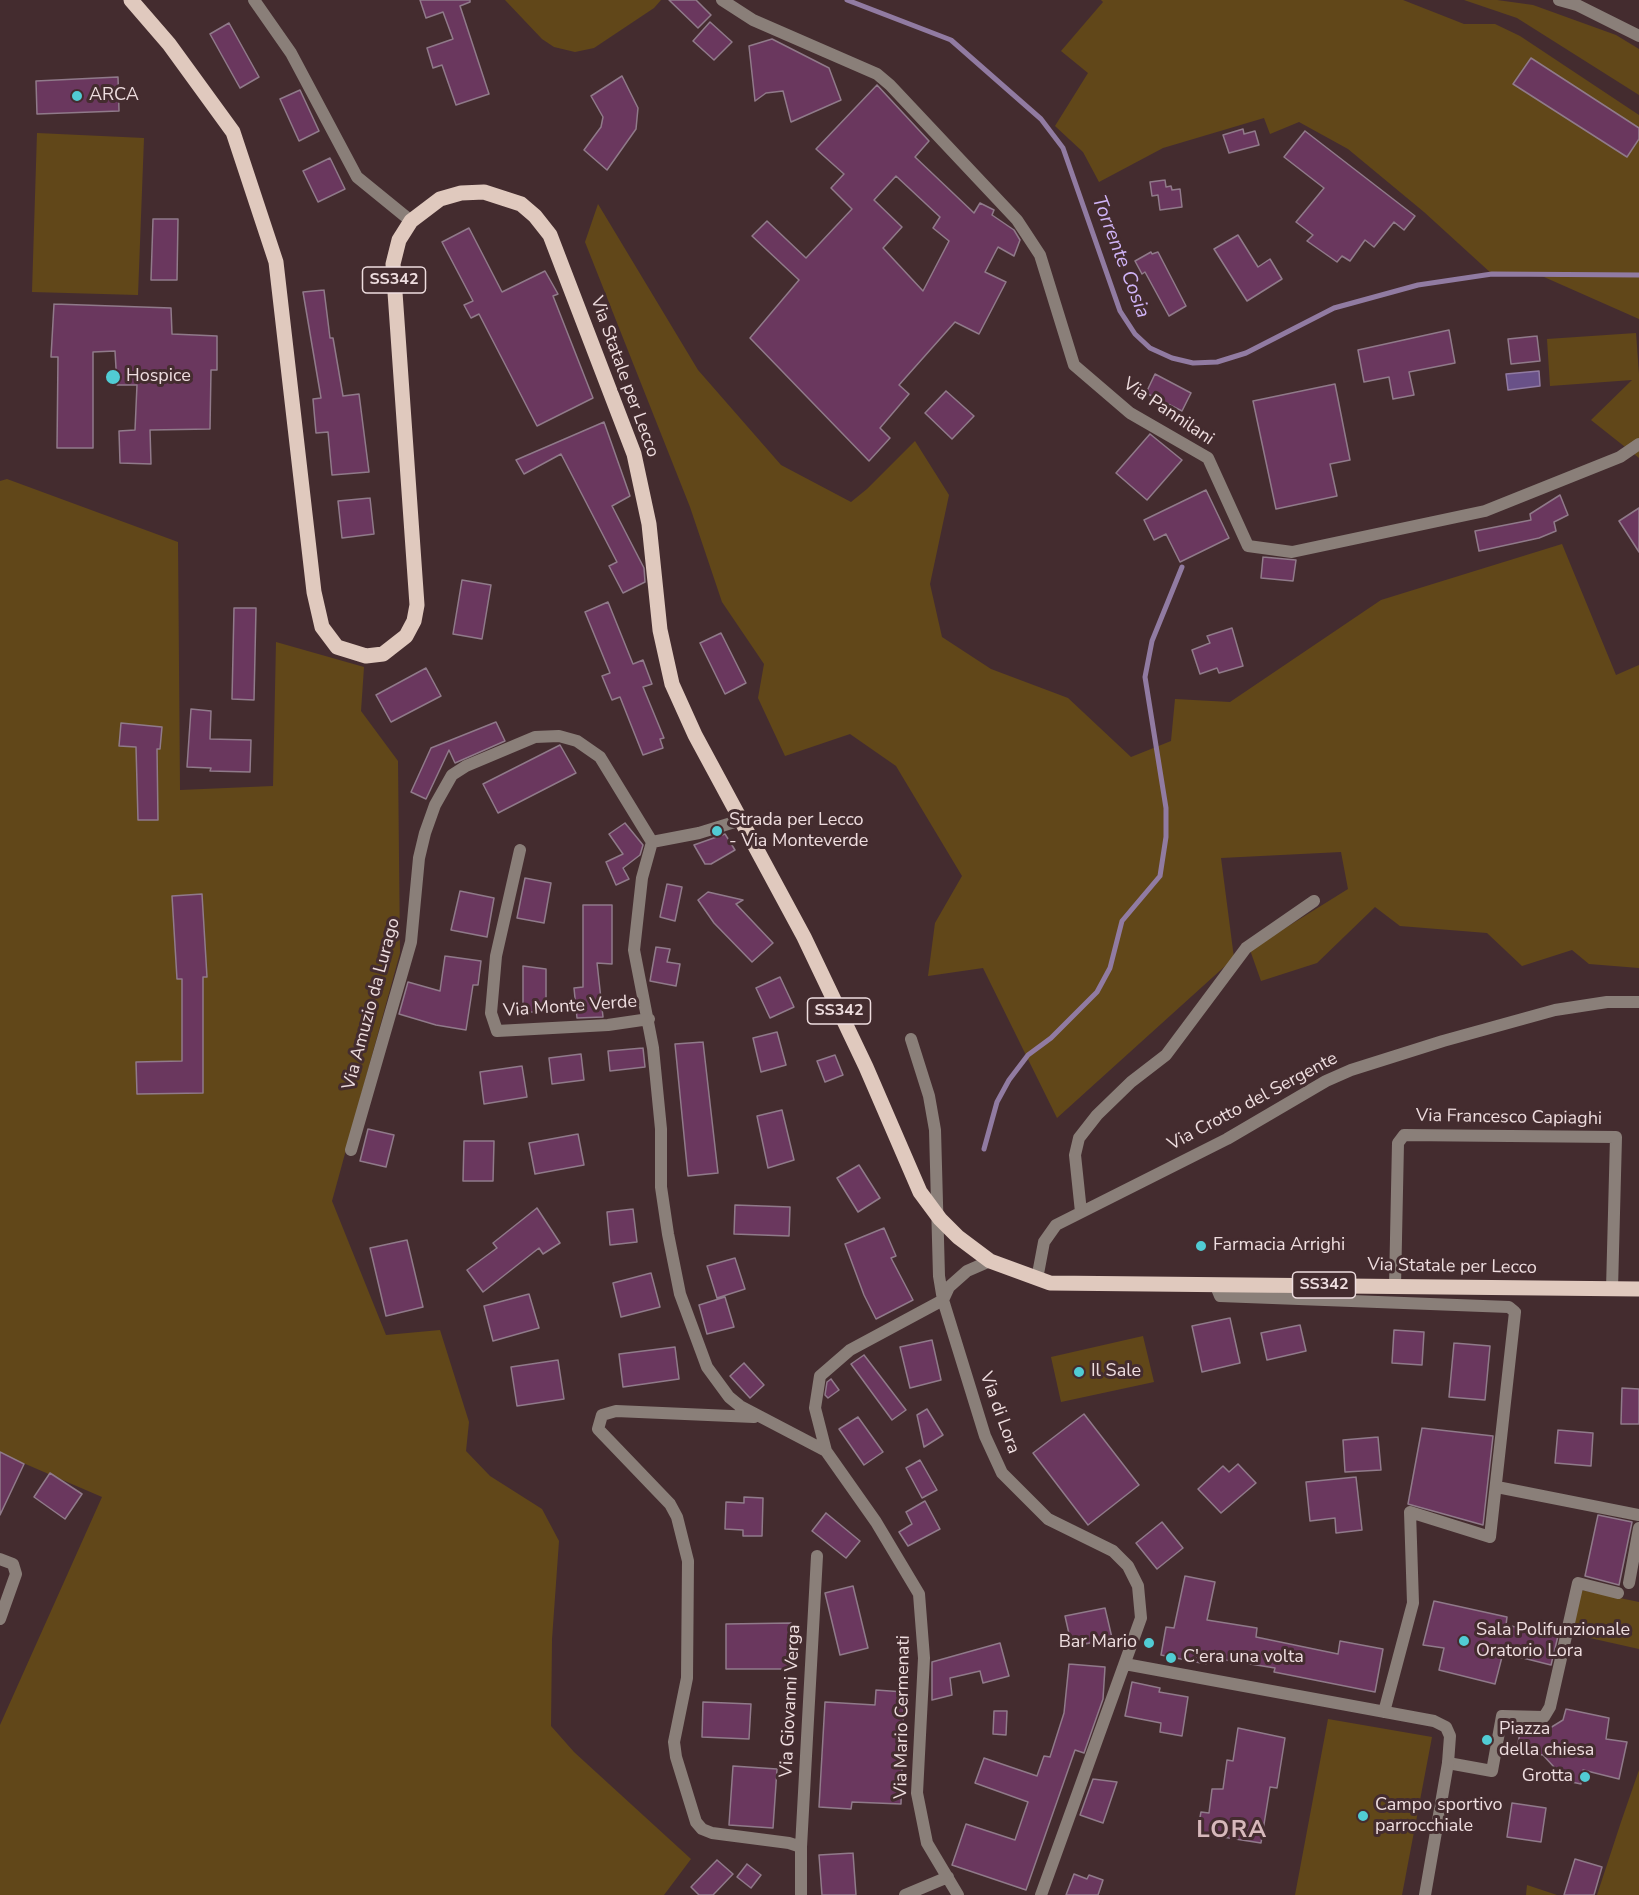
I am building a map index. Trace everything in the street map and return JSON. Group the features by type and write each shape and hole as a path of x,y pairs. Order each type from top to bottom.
{"main road":[{"name":"Via Statale per Lecco","path":"131,0 169,44 232,132 276,262 317,611 322,627 337,647 366,656 383,654 394,647 414,621 417,605 393,264 399,240 411,221 440,199 460,193 484,192 521,204 535,216 550,235 634,454 649,524 660,630 672,684 694,735 804,937 866,1067 920,1192 940,1220 990,1261 1037,1279 1081,1286 1215,1284 1639,1289"}],"street":[{"path":"254,0 291,53 357,177 411,221"},
{"name":"Via Pannilani","path":"722,0 753,20 877,75 890,85 1017,220 1040,255 1074,365 1130,413 1208,458 1248,546 1292,552 1485,511 1620,457 1639,444"},
{"path":"1559,0 1576,5 1639,36"},
{"name":"Via Amuzio da Lurago","path":"351,1150 411,942 419,858 425,833 443,788 452,775 466,766 535,736 559,736 577,741 600,757 652,842"},
{"path":"652,842 699,833 741,820"},
{"name":"Via Monte Verde","path":"652,842 642,878 634,950 649,1019 661,1129 663,1209 680,1294 697,1337"},
{"name":"Via Monte Verde","path":"520,850 495,956 491,1013 497,1031 608,1025 649,1019"},
{"path":"1081,1212 1075,1155 1079,1138 1097,1115 1131,1082 1166,1055 1246,948 1314,901"},
{"name":"Via Crotto del Sergente","path":"1037,1279 1044,1242 1056,1225 1227,1139 1326,1081 1351,1070 1555,1010 1607,1002 1639,1002"},
{"name":"Via di Lora","path":"911,1039 929,1096 933,1119 940,1220 939,1276 943,1300 985,1436 1002,1473 1048,1520 1113,1551 1128,1566 1138,1586 1141,1618 1041,1895"},
{"name":"Via Francesco Capiaghi","path":"1395,1286 1398,1143 1404,1135 1616,1137 1612,1289"},
{"path":"826,1451 815,1408 820,1376 850,1350 943,1300 949,1287 967,1271 990,1261"},
{"path":"1215,1284 1220,1296 1514,1310 1490,1537 1410,1512 1413,1603 1384,1712"},
{"name":"Via Mario Cermenati","path":"697,1337 707,1367 729,1397 758,1418 826,1451 876,1522 918,1594 924,1658 917,1793 927,1843 958,1895"},
{"path":"758,1418 616,1411 602,1415 598,1429 670,1504 688,1561 687,1678 674,1742 676,1757 696,1822 702,1829 712,1833 789,1843 801,1847"},
{"path":"1497,1487 1639,1515"},
{"path":"1629,1583 1639,1528"},
{"name":"Via Giovanni Verga","path":"801,1895 801,1847 817,1556"},
{"path":"0,1559 13,1564 16,1574 0,1619"},
{"path":"1448,1762 1492,1771 1502,1716 1544,1717 1550,1707 1578,1583 1618,1593"},
{"path":"1125,1664 1434,1721 1446,1727 1450,1736 1448,1762 1425,1895"},
{"path":"904,1895 948,1877"}],"shaded area":[{"path":"505,0 661,0 654,8 594,48 575,52 554,47 542,39"},
{"path":"1101,0 1403,0 1464,24 1495,24 1520,36 1639,115 1639,319 1535,273 1492,274 1424,212 1348,149 1299,122 1270,134 1264,118 1163,148 1099,182 1083,152 1055,126 1088,73 1061,51 1103,2"},
{"path":"1464,0 1497,0 1533,5 1616,35 1639,49 1639,95 1517,18"},
{"path":"37,133 144,138 138,295 32,292"},
{"path":"598,204 698,370 781,465 851,502 915,441 949,495 930,584 942,637 991,669 1068,698 1131,757 1171,741 1175,699 1230,702 1381,600 1562,544 1616,675 1639,665 1639,968 1589,964 1572,950 1522,966 1487,933 1400,926 1375,907 1317,963 1261,981 1250,950 1348,889 1341,852 1221,858 1234,958 1057,1118 983,968 928,976 935,923 962,876 896,766 850,734 785,756 758,698 764,664 722,602 690,507 585,242"},
{"path":"1636,333 1639,374 1639,458 1591,420 1632,380 1550,386 1547,339"},
{"path":"1539,371 1540,386 1508,390 1506,374"},
{"path":"7,479 178,542 180,790 273,786 276,642 364,667 361,711 398,761 400,953 332,1201 386,1335 440,1330 469,1422 466,1451 490,1476 542,1509 559,1541 552,1639 551,1726 574,1752 691,1859 664,1895 0,1895 0,1725 102,1497 0,1453 0,481"},
{"path":"1143,1336 1154,1382 1061,1402 1051,1357"},
{"path":"1581,1590 1639,1602 1639,1649 1572,1634"},
{"name":"Campo sportivo parrocchiale","path":"1328,1719 1432,1737 1402,1895 1295,1895"},
{"path":"1639,1770 1639,1895 1597,1895 1621,1822"},
{"path":"1527,1885 1557,1895 1526,1895"}],"building":[{"path":"420,0 470,0 460,6 489,94 456,105 442,65 433,68 427,48 453,39 443,12 426,18"},
{"path":"669,0 696,0 711,15 698,28"},
{"path":"710,22 732,42 714,60 693,41"},
{"path":"229,23 259,77 240,88 210,34"},
{"path":"772,39 829,68 841,100 791,122 783,91 766,93 755,101 749,46"},
{"path":"1531,58 1639,128 1639,139 1627,157 1513,84"},
{"path":"622,76 638,108 636,129 607,170 584,150 601,127 603,117 591,96"},
{"name":"ARCA","path":"118,77 119,111 37,114 36,81"},
{"path":"877,85 929,141 915,157 974,213 980,203 994,210 992,215 1014,230 1020,240 1014,256 998,247 985,272 1006,282 979,334 955,322 899,385 909,394 880,428 890,438 869,461 750,338 799,280 752,236 767,221 806,258 852,209 831,188 844,174 816,149","holes":["896,176 940,217 933,228 949,241 923,291 883,248 902,227 874,200"]},
{"path":"300,90 319,131 299,141 280,99"},
{"path":"1243,129 1244,134 1255,131 1259,145 1229,153 1223,135"},
{"path":"1305,131 1415,216 1404,230 1394,222 1374,247 1365,240 1350,261 1342,256 1337,262 1307,241 1313,235 1296,222 1324,188 1284,157"},
{"path":"330,158 345,189 318,202 303,171"},
{"path":"1165,180 1166,187 1171,186 1172,190 1180,189 1182,207 1160,210 1158,195 1152,196 1150,182"},
{"path":"153,219 178,219 177,280 151,280"},
{"path":"469,228 502,292 545,271 558,294 553,296 593,398 537,426 479,314 471,318 464,305 473,301 442,242"},
{"path":"1238,235 1258,267 1270,259 1282,279 1247,301 1214,249"},
{"path":"1151,252 1152,254 1158,252 1186,306 1169,316 1145,272 1142,274 1135,261"},
{"path":"324,290 330,338 333,338 343,396 359,394 369,472 332,475 328,432 316,433 313,399 321,398 303,292"},
{"name":"Hospice","path":"54,304 171,308 172,334 217,336 217,370 211,370 210,429 150,430 151,464 120,463 119,431 135,430 137,385 117,385 115,351 93,352 93,448 57,448 58,357 51,357"},
{"path":"1449,330 1455,363 1409,372 1414,395 1393,399 1389,377 1364,382 1358,350"},
{"path":"1537,336 1540,361 1511,364 1508,339"},
{"path":"1155,374 1191,393 1182,411 1146,393"},
{"path":"1335,384 1350,460 1330,464 1337,496 1276,509 1253,401"},
{"path":"946,391 974,416 952,439 925,413"},
{"path":"604,422 630,496 612,506 644,568 645,582 623,593 609,566 617,562 561,454 524,474 516,460"},
{"path":"1150,434 1182,460 1147,500 1116,473"},
{"path":"1206,490 1229,538 1180,562 1166,534 1154,540 1144,520"},
{"path":"1560,495 1568,515 1554,522 1556,531 1539,538 1479,551 1475,531 1531,520 1530,514"},
{"path":"370,498 374,534 342,538 338,501"},
{"path":"1639,508 1639,552 1619,521"},
{"path":"1263,557 1296,560 1293,581 1261,578"},
{"path":"462,580 491,585 482,639 453,634"},
{"path":"608,602 633,664 643,660 652,684 643,687 664,738 660,739 663,748 643,755 620,697 612,700 602,676 610,673 585,612"},
{"path":"234,608 256,608 254,700 232,699"},
{"path":"1232,628 1243,666 1219,673 1217,668 1200,674 1192,650 1210,643 1207,636"},
{"path":"721,633 746,683 725,694 700,643"},
{"path":"426,668 441,696 391,722 376,695"},
{"path":"191,709 211,711 210,739 251,740 250,772 210,771 211,768 187,767"},
{"path":"496,722 505,741 455,763 449,750 426,799 411,792 431,748"},
{"path":"121,723 162,727 160,749 157,749 158,820 138,820 136,747 119,746"},
{"path":"560,745 576,773 498,813 483,784"},
{"path":"625,823 643,845 640,855 623,868 629,879 616,885 606,862 623,854 609,834"},
{"path":"725,834 735,850 711,864 705,864 694,845"},
{"path":"525,878 551,883 544,923 517,918"},
{"path":"667,884 682,887 675,921 660,917"},
{"path":"460,891 494,898 487,937 451,930"},
{"path":"708,892 743,900 736,904 773,943 752,962 714,923 698,900"},
{"path":"202,894 207,977 203,977 203,1093 137,1094 136,1062 182,1061 182,979 177,979 172,896"},
{"path":"583,905 612,905 612,964 597,963 603,1017 577,1018 574,988 583,987"},
{"path":"656,947 670,949 667,962 680,964 676,986 650,981"},
{"path":"445,956 481,961 478,985 473,985 466,1030 436,1025 399,1014 408,982 440,991"},
{"path":"523,966 546,969 546,1012 523,1012"},
{"path":"780,977 794,1007 770,1018 756,988"},
{"path":"777,1032 786,1065 761,1072 753,1038"},
{"path":"703,1042 718,1173 688,1176 675,1044"},
{"path":"643,1048 645,1067 610,1071 608,1051"},
{"path":"581,1054 584,1080 552,1084 549,1058"},
{"path":"835,1055 843,1075 825,1082 817,1061"},
{"path":"522,1066 527,1097 484,1104 480,1072"},
{"path":"782,1110 794,1160 768,1168 757,1116"},
{"path":"368,1129 394,1135 386,1167 360,1161"},
{"path":"578,1134 584,1165 535,1174 529,1143"},
{"path":"464,1141 494,1141 493,1181 463,1181"},
{"path":"859,1165 880,1198 858,1212 837,1178"},
{"path":"735,1205 790,1207 789,1236 734,1234"},
{"path":"537,1208 560,1243 543,1254 539,1248 483,1292 467,1270 497,1248 493,1243"},
{"path":"633,1209 637,1242 610,1245 607,1212"},
{"path":"884,1228 896,1256 891,1258 913,1300 876,1319 864,1295 845,1244"},
{"path":"407,1240 423,1307 386,1316 370,1248"},
{"path":"735,1258 745,1289 717,1298 707,1266"},
{"path":"651,1273 660,1307 621,1317 613,1283"},
{"path":"529,1294 539,1328 493,1341 484,1306"},
{"path":"725,1297 734,1327 707,1334 699,1305"},
{"path":"1230,1318 1240,1363 1202,1372 1192,1326"},
{"path":"1300,1325 1306,1351 1267,1360 1261,1333"},
{"path":"1394,1330 1424,1332 1422,1365 1392,1363"},
{"path":"932,1340 941,1380 910,1388 900,1347"},
{"path":"1454,1343 1490,1346 1485,1400 1449,1397"},
{"path":"675,1347 679,1379 623,1387 619,1354"},
{"path":"864,1355 906,1410 892,1420 851,1364"},
{"path":"558,1360 564,1399 517,1406 511,1367"},
{"path":"744,1363 764,1385 750,1398 730,1376"},
{"path":"831,1379 839,1390 828,1398 825,1395 827,1382"},
{"path":"1622,1388 1639,1389 1639,1424 1621,1424"},
{"path":"927,1409 943,1435 924,1447 917,1415"},
{"path":"1084,1414 1139,1485 1088,1525 1033,1453"},
{"path":"858,1417 883,1452 864,1465 839,1429"},
{"path":"1422,1428 1493,1436 1483,1525 1408,1504"},
{"path":"1558,1430 1593,1433 1591,1466 1555,1463"},
{"path":"1378,1437 1381,1470 1345,1472 1343,1440"},
{"path":"0,1452 24,1464 0,1515"},
{"path":"920,1460 937,1490 922,1498 906,1468"},
{"path":"1238,1464 1256,1483 1221,1513 1198,1489 1223,1466 1229,1472"},
{"path":"50,1473 82,1494 65,1519 34,1497"},
{"path":"1356,1477 1362,1530 1336,1533 1335,1518 1310,1521 1306,1482"},
{"path":"744,1497 763,1498 762,1536 743,1536 743,1530 725,1529 726,1502 744,1503"},
{"path":"925,1501 940,1529 908,1546 899,1532 912,1524 906,1512"},
{"path":"826,1513 860,1541 846,1558 812,1531"},
{"path":"1598,1515 1632,1522 1619,1585 1585,1576"},
{"path":"1162,1522 1183,1548 1157,1569 1136,1543"},
{"path":"1185,1576 1215,1582 1207,1620 1257,1628 1256,1637 1338,1654 1340,1641 1383,1649 1375,1692 1274,1672 1275,1668 1207,1657 1206,1664 1161,1655 1166,1627 1174,1628"},
{"path":"853,1586 868,1648 840,1655 825,1593"},
{"path":"1434,1601 1507,1617 1506,1625 1558,1636 1551,1665 1503,1653 1495,1684 1439,1670 1444,1648 1423,1645"},
{"path":"1105,1608 1112,1638 1072,1647 1065,1616"},
{"path":"791,1623 791,1669 726,1669 726,1624"},
{"path":"1000,1643 1009,1676 983,1683 980,1671 950,1678 952,1695 932,1700 932,1662"},
{"path":"1069,1664 1105,1667 1103,1699 1084,1753 1075,1750 1026,1890 952,1865 966,1824 1015,1840 1028,1802 975,1783 984,1758 1037,1776 1044,1756 1050,1757 1064,1713"},
{"path":"1132,1682 1160,1688 1159,1692 1188,1697 1182,1736 1160,1732 1161,1723 1125,1716"},
{"path":"876,1690 904,1692 901,1804 852,1802 851,1809 819,1807 825,1702 875,1705"},
{"path":"703,1702 751,1704 749,1739 702,1737"},
{"path":"1566,1709 1609,1718 1606,1739 1627,1742 1619,1779 1583,1770 1581,1784 1553,1778 1554,1767 1543,1755 1516,1751 1522,1725 1550,1728 1563,1720"},
{"path":"994,1711 1007,1711 1006,1735 993,1734"},
{"path":"1238,1728 1285,1738 1277,1788 1270,1787 1261,1843 1197,1833 1201,1812 1209,1813 1212,1789 1223,1789 1227,1760 1233,1761"},
{"path":"733,1766 777,1769 773,1828 729,1825"},
{"path":"1093,1779 1117,1782 1103,1823 1080,1815"},
{"path":"1512,1803 1546,1808 1541,1842 1507,1837"},
{"path":"853,1853 856,1895 822,1895 819,1855"},
{"path":"1575,1859 1602,1867 1594,1895 1564,1895"},
{"path":"717,1860 733,1874 713,1895 699,1895 691,1887"},
{"path":"747,1864 761,1875 751,1888 737,1877"},
{"path":"1074,1874 1087,1879 1089,1875 1103,1880 1098,1895 1066,1895"}],"waterway":[{"name":"Torrente Cosia","path":"847,0 951,40 1041,119 1063,148 1120,311 1135,334 1150,348 1172,358 1193,363 1217,362 1246,353 1334,308 1418,285 1492,274 1639,275"},
{"path":"984,1149 997,1102 1009,1080 1028,1055 1051,1038 1097,992 1110,968 1122,921 1160,876 1166,837 1166,808 1145,677 1152,641 1182,567"}],"place":[{"name":"ARCA","path":"77,96"},
{"name":"Hospice","path":"113,377"},
{"name":"Strada per Lecco - Via Monteverde","path":"717,831"},
{"name":"Farmacia Arrighi","path":"1201,1246"},
{"name":"Il Sale","path":"1079,1372"},
{"name":"Sala Polifunzionale Oratorio Lora","path":"1464,1641"},
{"name":"Bar Mario","path":"1149,1643"},
{"name":"C'era una volta","path":"1171,1658"},
{"name":"Piazza della chiesa","path":"1487,1740"},
{"name":"Grotta","path":"1585,1777"},
{"name":"Campo sportivo parrocchiale","path":"1363,1816"}],"district":[{"name":"LORA","path":"1232,1831"}]}
